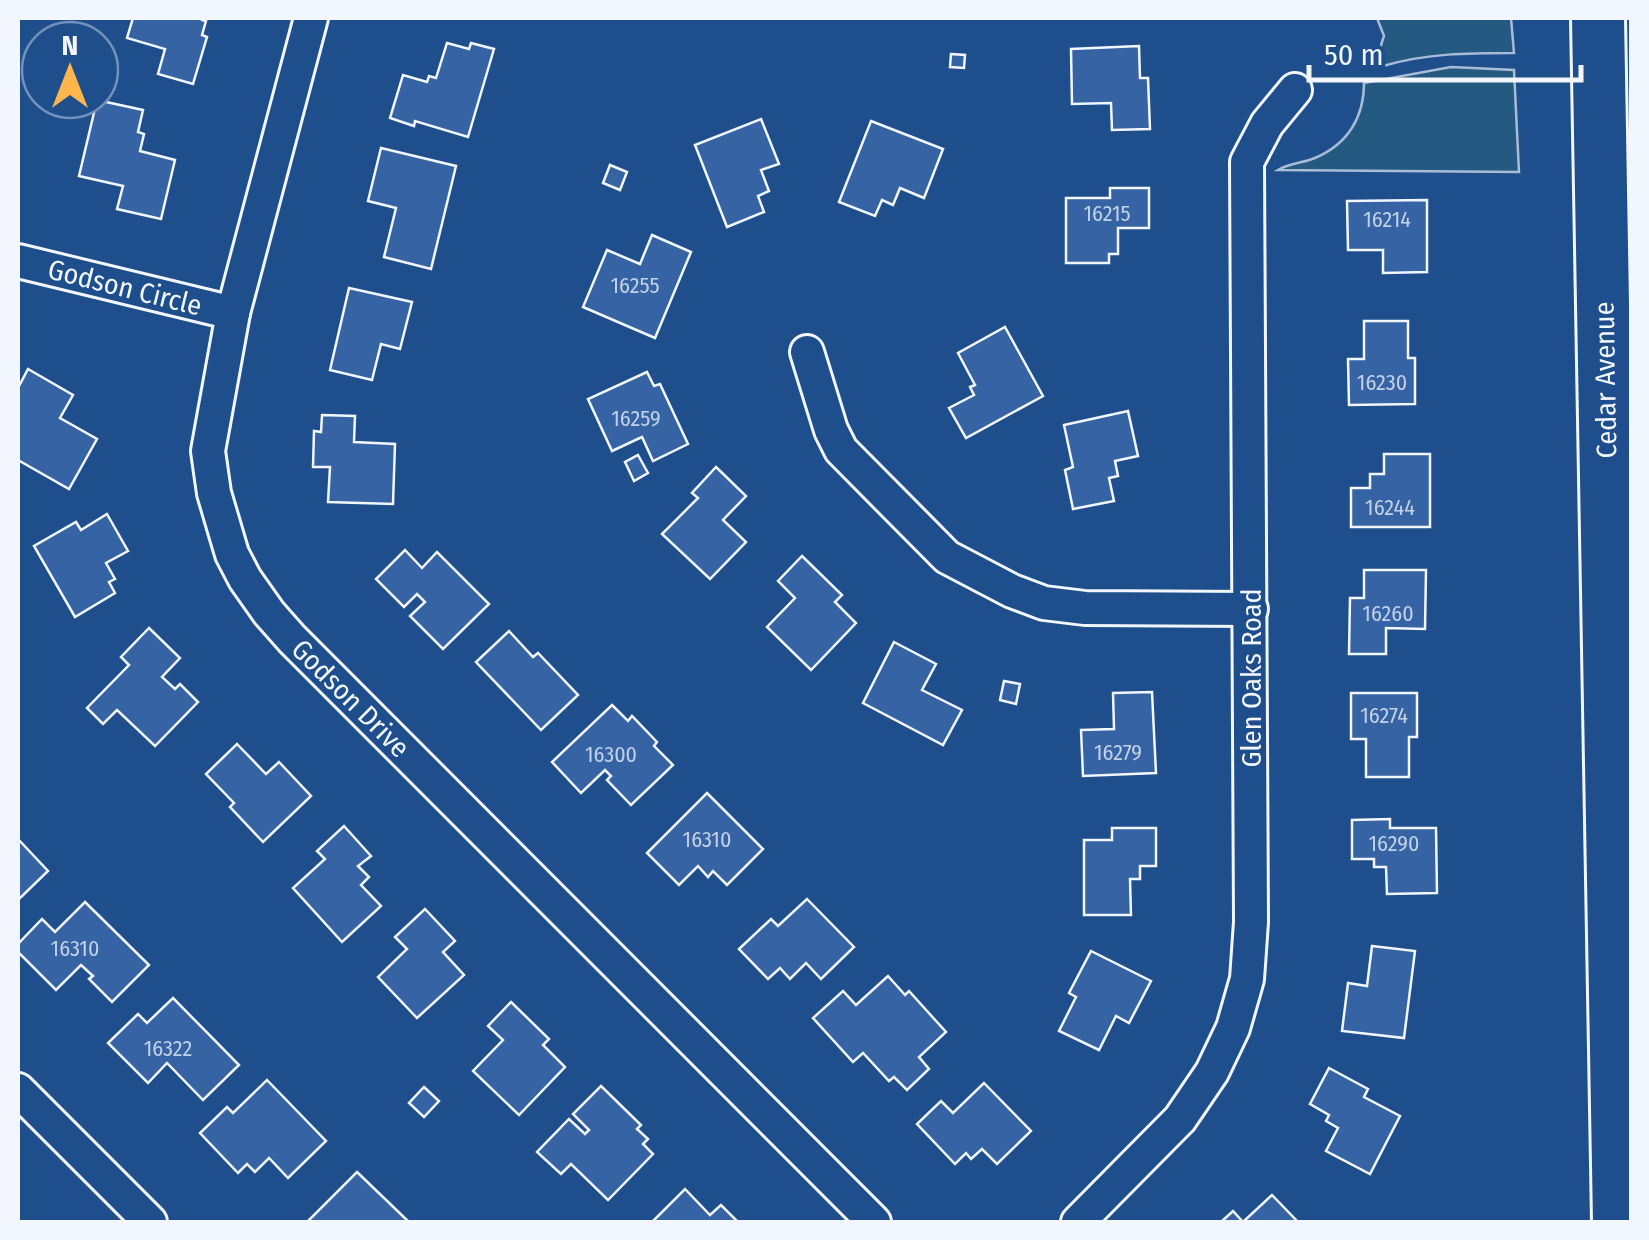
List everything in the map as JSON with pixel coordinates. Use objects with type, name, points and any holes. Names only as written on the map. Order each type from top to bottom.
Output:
[{"type":"main road","name":"Cedar Avenue","points":[[1598,18],[1619,1222]]},
{"type":"street","name":"Godson Drive","points":[[311,18],[233,314],[208,451],[218,508],[232,554],[245,579],[292,639],[874,1222]]},
{"type":"street","name":"Glen Oaks Road","points":[[1078,1222],[1180,1119],[1212,1072],[1233,1028],[1247,978],[1251,922],[1251,609],[1247,162],[1267,124],[1295,90]]},
{"type":"street","name":"Godson Circle","points":[[18,262],[233,314]]},
{"type":"street","points":[[807,352],[841,450],[947,557],[1012,592],[1044,603],[1086,608],[1251,609]]},
{"type":"street","points":[[18,1090],[150,1222]]},
{"type":"shaded area","points":[[1377,18],[1511,18],[1514,53],[1432,56],[1383,66],[1380,51],[1384,36]]},
{"type":"shaded area","points":[[1451,67],[1514,70],[1519,172],[1278,170],[1315,158],[1345,137],[1361,107],[1364,83]]},
{"type":"building","points":[[133,18],[206,21],[202,35],[207,37],[193,84],[158,74],[165,49],[127,38]]},
{"type":"building","points":[[447,43],[469,49],[471,43],[494,49],[468,137],[415,121],[414,126],[390,118],[403,75],[427,82],[429,76],[436,78]]},
{"type":"building","points":[[1139,46],[1140,78],[1148,78],[1150,129],[1112,130],[1111,103],[1072,104],[1071,49]]},
{"type":"building","points":[[951,54],[965,55],[964,68],[950,67]]},
{"type":"building","points":[[120,105],[143,110],[138,132],[144,134],[140,151],[175,160],[161,219],[117,209],[123,186],[79,176],[92,120],[120,120]]},
{"type":"building","points":[[761,119],[779,164],[761,170],[769,191],[758,196],[764,212],[727,227],[695,145]]},
{"type":"building","points":[[871,121],[943,149],[924,198],[900,188],[893,205],[882,200],[875,216],[839,202]]},
{"type":"building","points":[[381,148],[456,166],[431,269],[384,257],[396,208],[368,201]]},
{"type":"building","points":[[610,165],[627,172],[620,190],[603,183]]},
{"type":"building","points":[[1110,188],[1149,188],[1149,228],[1118,228],[1118,254],[1109,254],[1109,263],[1066,263],[1066,198],[1110,198]]},
{"type":"building","points":[[1427,200],[1427,272],[1383,273],[1383,250],[1348,250],[1347,201]]},
{"type":"building","points":[[652,235],[691,252],[655,338],[583,307],[607,250],[640,264]]},
{"type":"building","points":[[349,288],[412,302],[400,349],[381,344],[372,380],[330,370]]},
{"type":"building","points":[[1364,321],[1408,321],[1408,358],[1415,358],[1415,404],[1349,405],[1348,359],[1364,359]]},
{"type":"building","points":[[1005,327],[1043,396],[966,438],[949,408],[974,395],[970,387],[975,385],[958,353]]},
{"type":"building","points":[[28,369],[73,395],[60,418],[97,439],[69,489],[18,460],[18,388]]},
{"type":"building","points":[[647,372],[654,386],[660,384],[688,444],[653,461],[642,437],[612,451],[588,399]]},
{"type":"building","points":[[1128,411],[1138,456],[1115,461],[1118,476],[1109,478],[1114,501],[1073,509],[1065,470],[1073,467],[1064,425]]},
{"type":"building","points":[[322,415],[355,416],[354,442],[395,444],[393,504],[328,502],[330,467],[313,467],[314,431],[321,432]]},
{"type":"building","points":[[1384,454],[1430,454],[1430,527],[1351,527],[1351,488],[1370,488],[1370,474],[1384,474]]},
{"type":"building","points":[[638,455],[648,473],[634,481],[625,462]]},
{"type":"building","points":[[716,467],[746,496],[723,520],[746,542],[710,579],[662,534],[698,498],[692,493]]},
{"type":"building","points":[[107,514],[128,551],[106,563],[115,579],[109,582],[115,593],[75,617],[34,546],[76,522],[81,530]]},
{"type":"building","points":[[405,550],[422,568],[437,552],[489,604],[443,649],[410,616],[425,602],[417,594],[404,607],[376,579]]},
{"type":"building","points":[[802,556],[842,595],[835,602],[856,623],[811,670],[767,627],[795,598],[778,581]]},
{"type":"building","points":[[1364,570],[1426,570],[1425,629],[1386,628],[1386,654],[1349,654],[1350,598],[1364,598]]},
{"type":"building","points":[[149,628],[180,658],[162,677],[175,689],[180,684],[198,702],[155,746],[117,710],[103,724],[87,708],[129,665],[121,657]]},
{"type":"building","points":[[509,631],[533,657],[538,653],[578,695],[541,730],[476,662]]},
{"type":"building","points":[[894,642],[936,664],[922,690],[962,710],[943,745],[863,703]]},
{"type":"building","points":[[1004,681],[1020,684],[1016,704],[1000,700]]},
{"type":"building","points":[[1152,692],[1156,773],[1083,776],[1081,730],[1114,729],[1113,693]]},
{"type":"building","points":[[1351,693],[1417,693],[1417,737],[1409,737],[1409,777],[1366,777],[1366,739],[1351,739]]},
{"type":"building","points":[[612,705],[628,721],[632,716],[673,765],[631,805],[607,780],[611,776],[605,770],[581,793],[552,762]]},
{"type":"building","points":[[237,744],[266,774],[279,762],[311,796],[263,842],[206,774]]},
{"type":"building","points":[[707,793],[763,849],[727,885],[713,871],[708,877],[698,866],[679,885],[647,853]]},
{"type":"building","points":[[1390,819],[1390,828],[1436,828],[1437,893],[1387,894],[1386,867],[1374,867],[1374,859],[1352,859],[1352,820]]},
{"type":"building","points":[[344,826],[371,856],[358,866],[369,877],[361,885],[381,906],[342,942],[293,888],[325,859],[317,851]]},
{"type":"building","points":[[1112,828],[1156,828],[1156,866],[1140,866],[1140,879],[1130,879],[1131,915],[1084,915],[1084,840],[1112,840]]},
{"type":"building","points":[[18,839],[48,871],[18,900]]},
{"type":"building","points":[[807,899],[854,947],[821,979],[806,963],[790,979],[780,968],[768,979],[739,949],[771,919],[778,926]]},
{"type":"building","points":[[85,902],[149,965],[112,1002],[81,965],[56,990],[18,952],[18,944],[42,919],[55,932]]},
{"type":"building","points":[[425,909],[455,941],[443,952],[464,975],[417,1018],[378,977],[407,949],[395,937]]},
{"type":"building","points":[[1372,946],[1415,951],[1404,1038],[1342,1031],[1348,983],[1367,986]]},
{"type":"building","points":[[1091,951],[1151,981],[1129,1023],[1116,1016],[1099,1050],[1059,1031],[1076,997],[1069,993]]},
{"type":"building","points":[[888,976],[905,995],[909,991],[946,1032],[919,1057],[929,1069],[907,1090],[894,1077],[889,1081],[863,1053],[853,1062],[813,1018],[843,991],[856,1005]]},
{"type":"building","points":[[173,998],[239,1065],[203,1100],[167,1063],[148,1083],[108,1043],[138,1014],[147,1023]]},
{"type":"building","points":[[511,1002],[549,1039],[543,1045],[565,1067],[519,1115],[473,1071],[503,1040],[488,1026]]},
{"type":"building","points":[[1329,1068],[1368,1089],[1364,1097],[1400,1116],[1370,1174],[1326,1151],[1338,1128],[1326,1121],[1329,1115],[1310,1104]]},
{"type":"building","points":[[267,1080],[326,1141],[288,1178],[269,1158],[255,1172],[247,1164],[238,1173],[200,1133],[227,1107],[233,1113]]},
{"type":"building","points":[[984,1083],[1031,1131],[997,1164],[982,1149],[971,1159],[966,1153],[955,1164],[917,1124],[941,1101],[953,1113]]},
{"type":"building","points":[[601,1086],[641,1125],[637,1129],[648,1139],[643,1144],[653,1154],[608,1200],[571,1164],[561,1174],[537,1152],[569,1119],[585,1134],[589,1130],[573,1114]]},
{"type":"building","points":[[424,1087],[439,1101],[424,1117],[409,1103]]},
{"type":"building","points":[[357,1172],[409,1222],[307,1222]]},
{"type":"building","points":[[685,1189],[710,1215],[721,1205],[738,1222],[656,1222]]},
{"type":"building","points":[[1272,1195],[1298,1222],[1243,1222]]},
{"type":"building","points":[[1233,1211],[1243,1222],[1221,1222]]}]
